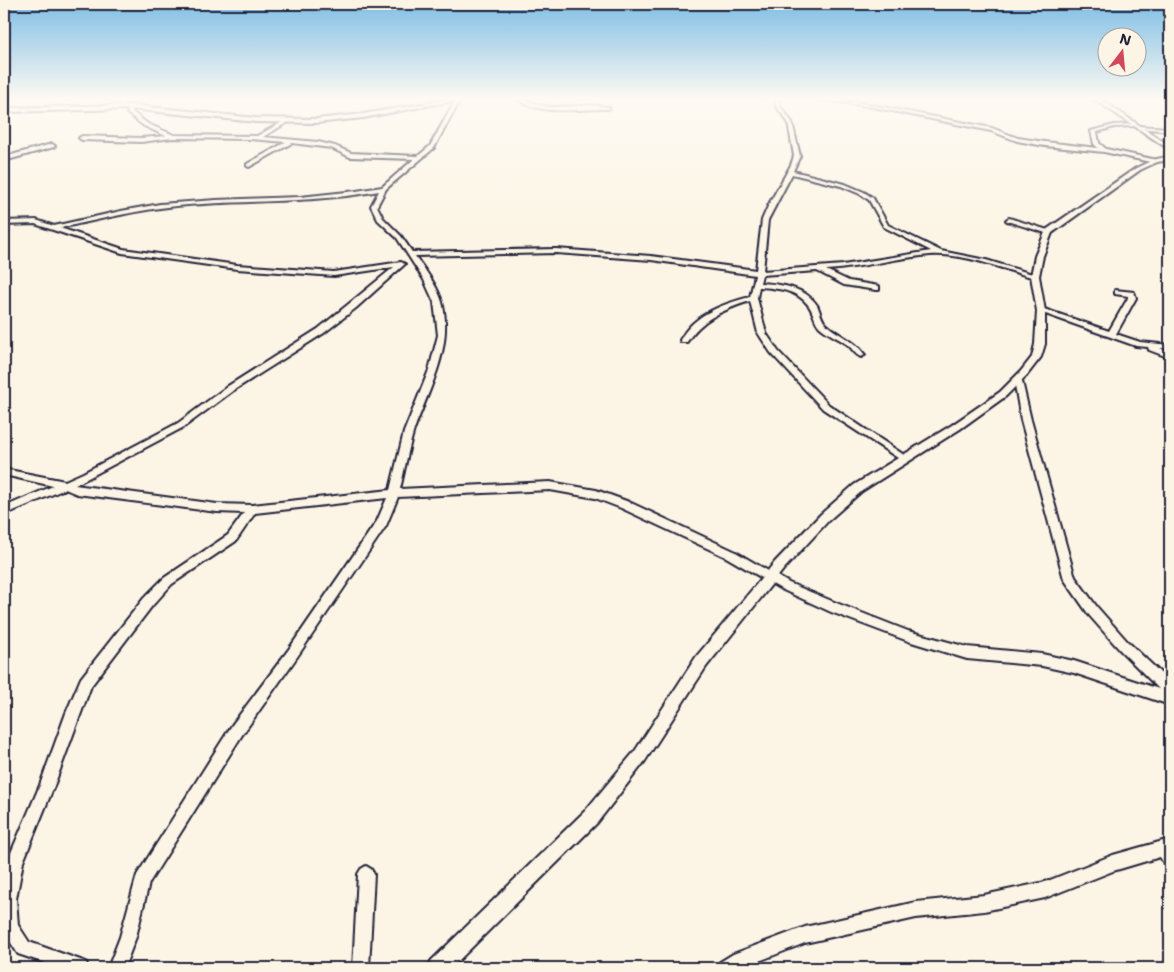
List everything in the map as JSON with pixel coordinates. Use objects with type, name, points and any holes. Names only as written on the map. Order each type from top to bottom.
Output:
[{"type":"street","points":[[249,165],[286,144]]},
{"type":"street","points":[[315,144],[333,147],[350,155],[420,158]]},
{"type":"street","points":[[116,968],[128,937],[142,880],[237,730],[293,653],[382,523],[394,493],[409,432],[433,370],[442,335],[438,302],[428,280],[398,237],[380,218],[374,206],[376,198],[384,188],[433,144]]},
{"type":"street","points":[[795,144],[797,156],[791,172],[765,220],[753,298],[762,333],[775,354],[826,407],[904,459]]},
{"type":"street","points":[[1049,144],[1104,150],[1155,161]]},
{"type":"street","points":[[1097,144],[1104,150]]},
{"type":"street","points":[[4,159],[52,146]]},
{"type":"street","points":[[438,968],[591,817],[640,756],[701,662],[770,577],[832,511],[858,488],[956,427],[1003,394],[1018,379],[1036,357],[1040,344],[1041,311],[1035,276],[1039,256],[1049,232],[1125,178],[1155,161],[1170,158]]},
{"type":"street","points":[[791,172],[843,185],[862,193],[871,199],[886,226],[941,253],[970,258],[1035,276]]},
{"type":"street","points":[[55,227],[161,205],[316,199],[384,188]]},
{"type":"street","points":[[1009,220],[1049,232]]},
{"type":"street","points":[[4,223],[36,222],[122,251],[228,266],[334,274],[402,264]]},
{"type":"street","points":[[4,510],[66,485],[181,425],[231,388],[321,330],[413,257],[496,251],[556,252],[676,261],[758,273],[818,270],[941,253]]},
{"type":"street","points":[[818,270],[847,282],[876,288]]},
{"type":"street","points":[[756,285],[783,288],[803,295],[812,303],[823,326],[848,341],[861,355]]},
{"type":"street","points":[[1112,334],[1132,298],[1131,294],[1118,292]]},
{"type":"street","points":[[684,340],[689,330],[700,322],[730,304],[753,298]]},
{"type":"street","points":[[1041,311],[1149,346],[1170,356]]},
{"type":"street","points":[[1149,346],[1170,347]]},
{"type":"street","points":[[1018,379],[1026,420],[1070,579],[1093,611],[1123,646],[1170,691]]},
{"type":"street","points":[[4,472],[66,485],[77,490],[217,508],[252,509],[394,493],[550,486],[596,494],[730,554],[770,577],[834,608],[908,636],[967,653],[1042,660],[1074,667],[1170,699]]},
{"type":"street","points":[[80,968],[24,948],[10,928],[8,899],[15,862],[47,786],[86,682],[148,602],[168,581],[232,538],[252,509]]},
{"type":"street","points":[[726,968],[739,960],[806,935],[916,910],[984,903],[1045,890],[1113,863],[1168,852]]},
{"type":"street","points":[[360,968],[366,874]]}]
